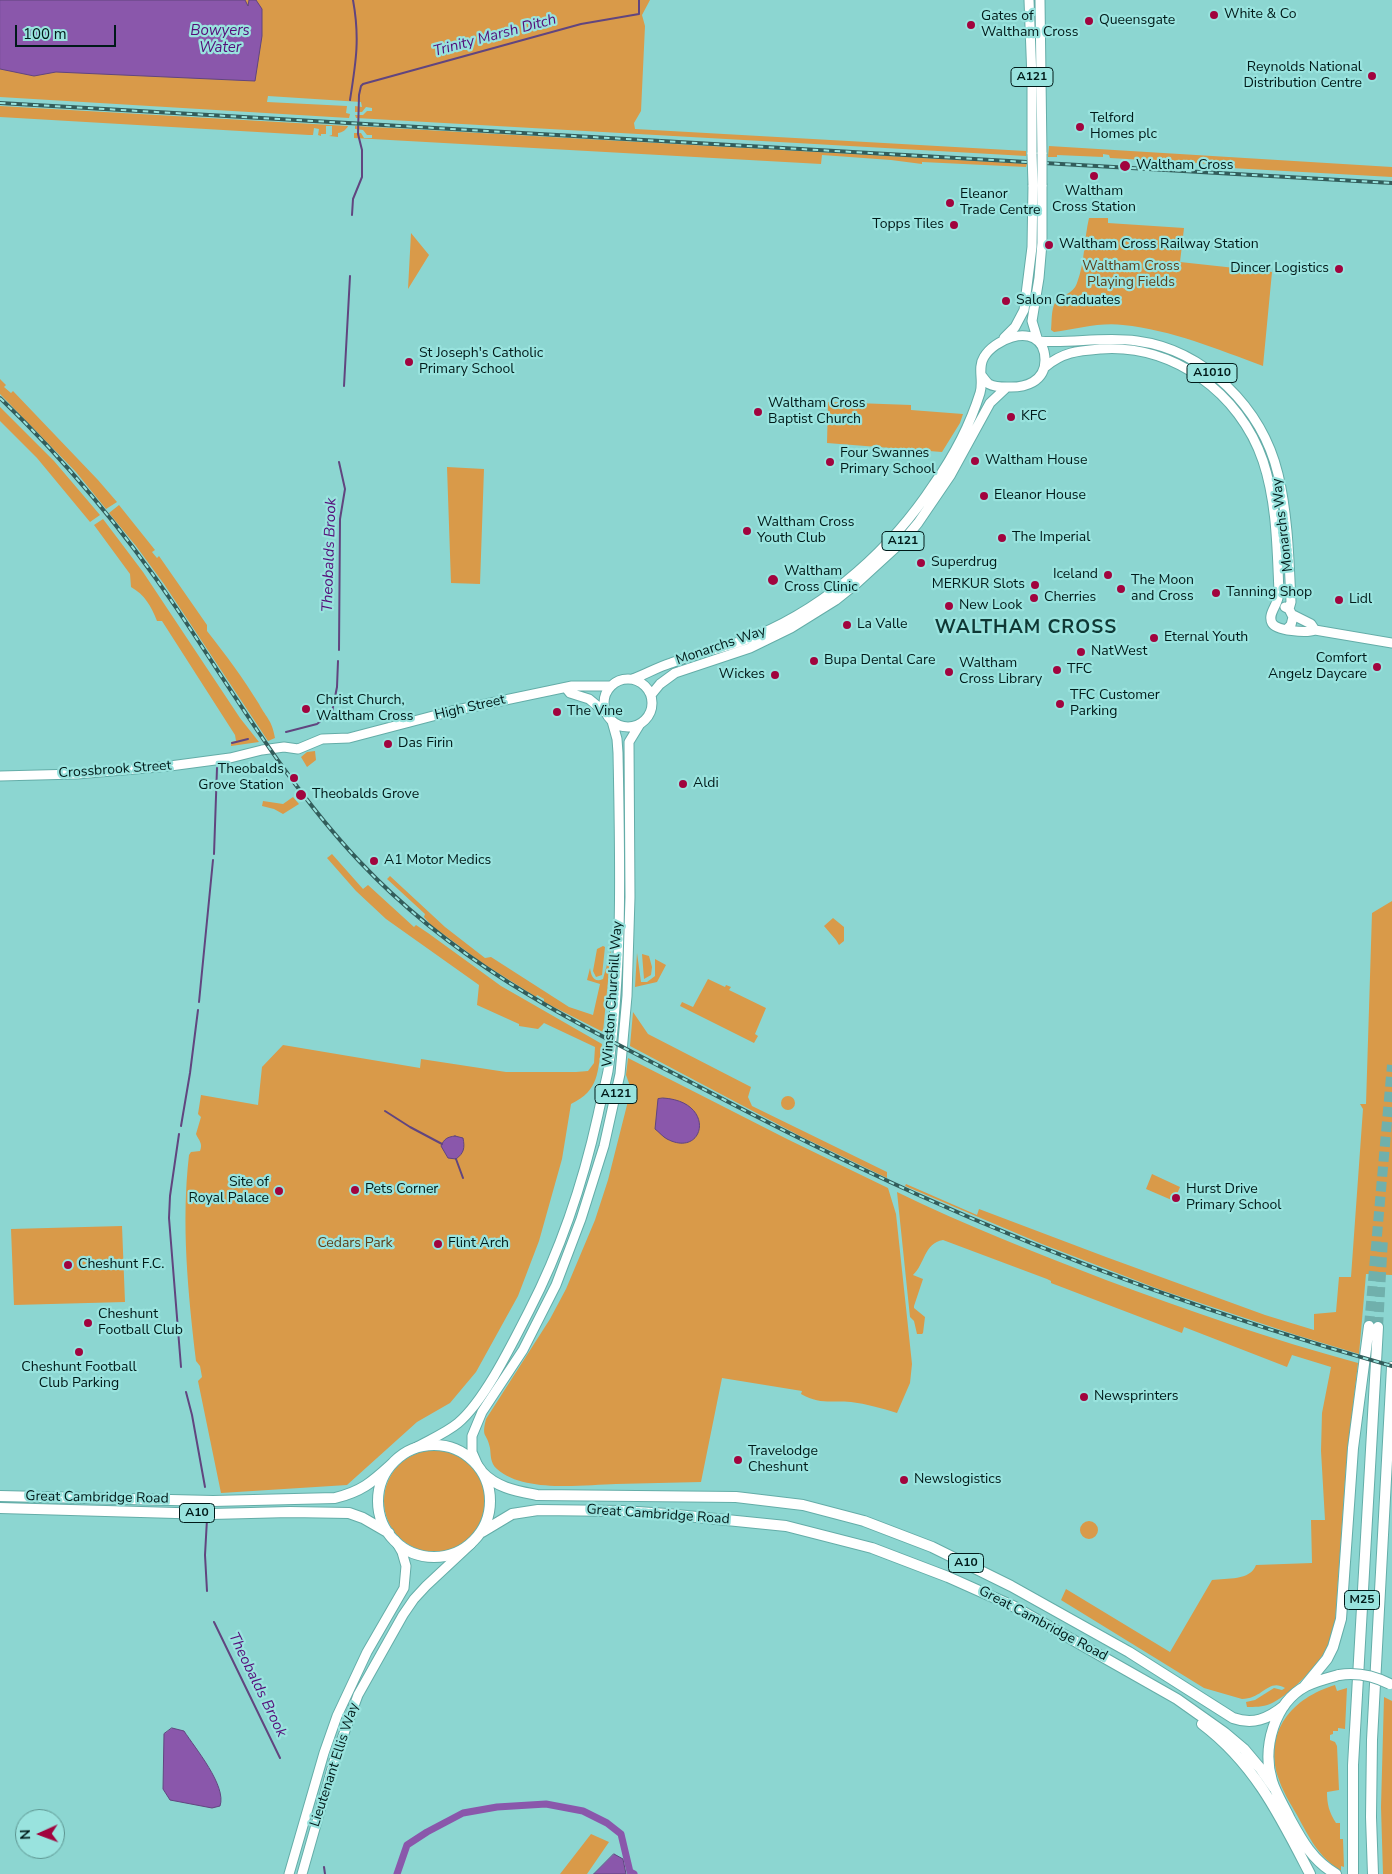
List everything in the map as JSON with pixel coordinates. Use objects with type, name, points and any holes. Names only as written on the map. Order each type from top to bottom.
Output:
[{"type":"highway","name":"M25","points":[[1304,1687],[1327,1659],[1333,1647],[1341,1619],[1353,1448],[1373,1326],[1353,1755],[1354,1874]]},
{"type":"highway","name":"M25","points":[[1372,1874],[1372,1740],[1392,1367]]},
{"type":"highway","points":[[425,1445],[442,1445],[469,1457],[481,1470],[488,1486],[489,1503],[482,1532],[471,1544],[448,1554],[436,1556],[423,1555],[411,1551],[392,1537],[382,1521],[378,1496],[385,1474],[393,1463],[404,1453],[425,1445]]},
{"type":"highway","name":"Great Cambridge Road","points":[[0,1496],[212,1501],[335,1498],[354,1493],[367,1486],[393,1463]]},
{"type":"highway","name":"Great Cambridge Road","points":[[481,1470],[497,1484],[537,1495],[736,1497],[803,1505],[846,1515],[915,1540],[1011,1586],[1129,1652],[1233,1718],[1248,1721],[1259,1720],[1270,1716],[1284,1706]]},
{"type":"highway","name":"Great Cambridge Road","points":[[0,1508],[211,1514],[290,1512],[349,1514],[363,1518],[392,1537]]},
{"type":"highway","name":"Great Cambridge Road","points":[[482,1532],[512,1514],[538,1510],[622,1511],[748,1521],[801,1529],[858,1544],[898,1557],[990,1594],[1035,1617],[1159,1688],[1236,1741],[1253,1758],[1274,1788]]},
{"type":"highway","points":[[1322,1874],[1274,1788],[1268,1764],[1269,1745],[1274,1725],[1284,1706],[1304,1687],[1339,1675],[1362,1675],[1391,1685]]},
{"type":"highway","points":[[1159,1688],[1172,1702],[1225,1743],[1248,1768],[1269,1798],[1310,1874]]},
{"type":"highway","points":[[1313,1857],[1336,1874]]},
{"type":"main road","name":"A121","points":[[1030,0],[1032,79],[1037,154]]},
{"type":"main road","name":"A121","points":[[1002,340],[1015,327],[1024,310],[1032,247],[1037,185],[1040,0]]},
{"type":"main road","name":"A121","points":[[1037,185],[1042,229],[1040,265],[1032,321],[1038,341]]},
{"type":"main road","points":[[1023,336],[1038,341],[1045,354],[1045,367],[1039,378],[1031,384],[1016,388],[998,387],[988,384],[981,375],[980,366],[988,350],[1002,340],[1023,336]]},
{"type":"main road","name":"Monarchs Way","points":[[1038,341],[1059,342],[1108,338],[1138,341],[1169,348],[1204,367],[1241,401],[1255,420],[1264,437],[1277,472],[1281,490],[1287,546],[1291,612]]},
{"type":"main road","name":"Monarchs Way","points":[[1045,367],[1056,358],[1076,352],[1113,348],[1153,354],[1179,364],[1197,374],[1212,385],[1233,407],[1256,444],[1263,460],[1270,487],[1274,512],[1279,600],[1275,608]]},
{"type":"main road","name":"Monarchs Way","points":[[633,678],[655,671],[671,663],[728,646],[773,628],[834,590],[876,555],[917,508],[946,466],[977,403],[982,388],[981,375]]},
{"type":"main road","name":"Monarchs Way","points":[[651,695],[660,684],[675,673],[750,648],[792,628],[856,584],[903,541],[918,523],[950,476],[990,403],[1007,387]]},
{"type":"main road","points":[[1315,630],[1311,624],[1284,606],[1275,608],[1271,613],[1272,622],[1279,629],[1308,632],[1315,630],[1392,643]]},
{"type":"main road","points":[[1286,629],[1292,622],[1291,612]]},
{"type":"main road","points":[[566,688],[570,693],[589,699],[606,713],[612,721],[625,726],[640,724],[646,719],[651,710],[651,695],[644,684],[633,678],[620,680],[611,686],[606,697],[606,713]]},
{"type":"main road","name":"High Street","points":[[230,758],[284,747],[298,749],[322,739],[349,738],[465,708],[572,686],[611,686]]},
{"type":"main road","name":"Winston Churchill Way","points":[[415,1448],[457,1423],[487,1386],[512,1345],[546,1278],[571,1215],[592,1142],[608,1072],[616,996],[620,897],[618,752],[612,721]]},
{"type":"main road","name":"Winston Churchill Way","points":[[481,1470],[472,1452],[472,1436],[482,1412],[523,1350],[556,1285],[581,1218],[601,1155],[620,1074],[627,996],[630,897],[629,742],[640,724]]},
{"type":"main road","name":"Crossbrook Street","points":[[0,776],[92,773],[230,758]]},
{"type":"main road","name":"Lieutenant Ellis Way","points":[[289,1874],[324,1753],[337,1716],[367,1652],[404,1588],[406,1566],[402,1552],[392,1537]]},
{"type":"main road","name":"Lieutenant Ellis Way","points":[[302,1874],[335,1758],[358,1695],[414,1599],[471,1544]]},
{"type":"green space","points":[[0,0],[650,0],[642,15],[645,26],[641,111],[634,123],[635,129],[1026,151],[1026,156],[356,118],[355,115],[363,115],[367,111],[372,111],[372,108],[366,107],[362,112],[355,112],[355,106],[362,107],[361,102],[268,96],[267,102],[347,106],[346,113],[350,114],[349,118],[0,97]]},
{"type":"green space","points":[[0,106],[348,126],[344,131],[338,133],[338,137],[329,136],[332,135],[332,126],[326,126],[326,134],[321,134],[321,136],[318,135],[319,129],[314,128],[313,135],[309,135],[0,117]]},
{"type":"green space","points":[[355,126],[1027,164],[1026,167],[922,162],[922,164],[822,155],[821,164],[354,138],[354,133],[361,133],[364,138],[372,138],[372,135],[367,135],[363,130],[355,129]]},
{"type":"green space","points":[[1049,146],[1392,167],[1392,177],[1231,168],[1230,165],[1110,158],[1109,155],[1103,154],[1103,157],[1057,155],[1057,157],[1048,157]]},
{"type":"green space","name":"Waltham Cross Playing Fields","points":[[1089,218],[1108,218],[1108,223],[1184,228],[1180,262],[1272,272],[1263,366],[1194,341],[1159,331],[1115,324],[1088,326],[1054,332],[1051,330],[1052,312],[1055,303],[1073,290],[1077,283],[1082,267]]},
{"type":"green space","points":[[411,233],[429,255],[408,289]]},
{"type":"green space","points":[[0,379],[6,385],[4,387],[11,393],[13,391],[117,502],[106,509],[76,472],[0,394]]},
{"type":"green space","points":[[828,402],[911,405],[911,410],[963,414],[960,423],[942,452],[827,443]]},
{"type":"green space","points":[[0,407],[54,461],[100,515],[90,522],[37,458],[0,421]]},
{"type":"green space","points":[[447,467],[484,469],[480,584],[451,583]]},
{"type":"green space","points":[[119,505],[155,550],[152,552],[157,558],[159,556],[207,625],[207,631],[241,676],[269,720],[275,738],[268,741],[164,584],[109,513]]},
{"type":"green space","points":[[103,519],[143,572],[240,718],[259,742],[231,746],[231,742],[236,741],[235,735],[162,621],[157,621],[147,601],[131,587],[130,574],[94,525]]},
{"type":"green space","points":[[315,751],[316,760],[307,767],[301,757],[307,752]]},
{"type":"green space","points":[[293,797],[299,804],[283,814],[262,806],[263,801],[283,804]]},
{"type":"green space","name":"Cedars Park","points":[[332,854],[363,889],[368,885],[414,927],[416,925],[428,933],[501,986],[602,1044],[598,1072],[587,1093],[571,1104],[562,1159],[539,1241],[518,1296],[476,1372],[450,1403],[417,1422],[347,1485],[221,1493],[198,1381],[202,1377],[200,1366],[196,1361],[187,1258],[186,1207],[189,1155],[191,1152],[200,1151],[201,1148],[196,1134],[201,1117],[198,1114],[201,1095],[258,1105],[262,1067],[283,1045],[420,1068],[421,1059],[506,1072],[588,1071],[594,1063],[595,1047],[544,1023],[538,1029],[519,1026],[519,1024],[477,1005],[479,985],[386,919],[356,891],[327,858]]},
{"type":"green space","points":[[390,876],[445,927],[485,958],[491,957],[569,1007],[593,1015],[600,984],[587,980],[590,968],[591,974],[595,979],[603,979],[611,950],[603,1032],[544,1002],[544,999],[537,995],[536,997],[481,962],[431,925],[424,917],[425,914],[387,879]]},
{"type":"green space","points":[[1392,901],[1392,1275],[1366,1274],[1359,1354],[1161,1290],[1042,1244],[905,1186],[906,1184],[977,1215],[979,1209],[1265,1315],[1314,1330],[1314,1314],[1336,1312],[1339,1277],[1351,1277],[1363,1109],[1360,1104],[1366,1104],[1372,913]]},
{"type":"green space","points":[[833,918],[844,927],[844,941],[839,945],[824,926]]},
{"type":"green space","points":[[605,947],[602,975],[596,977],[593,971],[597,949]]},
{"type":"green space","points":[[637,953],[641,982],[647,982],[655,976],[655,959],[666,965],[657,982],[635,987]]},
{"type":"green space","points":[[642,954],[649,956],[652,967],[651,975],[644,979]]},
{"type":"green space","points":[[708,979],[725,987],[726,985],[731,987],[729,990],[766,1008],[755,1034],[758,1036],[754,1043],[680,1006],[682,1002],[693,1007]]},
{"type":"green space","points":[[633,1012],[648,1034],[751,1087],[748,1097],[752,1106],[887,1172],[887,1178],[802,1137],[630,1046]]},
{"type":"green space","points":[[628,1058],[888,1188],[896,1214],[912,1364],[910,1383],[897,1413],[857,1403],[814,1400],[801,1394],[802,1391],[722,1378],[701,1482],[571,1486],[538,1485],[508,1477],[495,1467],[491,1459],[489,1443],[484,1433],[486,1419],[550,1319],[566,1289],[595,1220],[608,1180],[627,1105],[630,1086],[626,1075]]},
{"type":"green space","points":[[785,1096],[791,1096],[795,1103],[791,1110],[785,1110],[781,1106],[781,1100]]},
{"type":"green space","points":[[1152,1174],[1180,1187],[1174,1201],[1146,1189]]},
{"type":"green space","points":[[897,1192],[1027,1249],[1168,1303],[1294,1345],[1358,1363],[1346,1466],[1335,1623],[1322,1656],[1306,1676],[1284,1696],[1267,1705],[1247,1707],[1246,1702],[1255,1700],[1274,1688],[1282,1690],[1285,1688],[1279,1686],[1269,1687],[1255,1696],[1242,1699],[1204,1688],[1061,1600],[1066,1589],[1170,1652],[1212,1580],[1231,1579],[1249,1574],[1256,1565],[1312,1563],[1311,1520],[1325,1520],[1321,1451],[1322,1413],[1331,1367],[1292,1355],[1287,1367],[1184,1327],[1182,1333],[943,1240],[928,1249],[913,1275],[923,1279],[914,1308],[925,1317],[923,1333],[917,1334],[914,1321],[910,1317]]},
{"type":"green space","name":"Cheshunt F.C.","points":[[122,1226],[125,1302],[14,1305],[11,1229]]},
{"type":"green space","points":[[435,1450],[445,1451],[464,1458],[478,1472],[485,1491],[485,1511],[478,1530],[464,1544],[445,1551],[435,1552],[425,1551],[406,1544],[392,1530],[385,1511],[384,1501],[385,1491],[392,1472],[406,1458],[425,1451]]},
{"type":"green space","points":[[1089,1521],[1095,1524],[1098,1530],[1095,1536],[1089,1539],[1083,1536],[1080,1530],[1083,1524]]},
{"type":"green space","points":[[1335,1685],[1337,1691],[1347,1688],[1345,1729],[1338,1728],[1338,1731],[1333,1731],[1333,1734],[1330,1735],[1330,1740],[1335,1742],[1337,1746],[1339,1790],[1327,1792],[1330,1812],[1336,1823],[1340,1823],[1340,1839],[1343,1839],[1344,1867],[1341,1866],[1341,1871],[1320,1853],[1311,1839],[1282,1787],[1275,1760],[1275,1745],[1285,1719],[1306,1698]]},
{"type":"green space","points":[[1384,1697],[1392,1701],[1392,1874],[1383,1874],[1381,1807]]},
{"type":"green space","points":[[591,1834],[609,1842],[587,1874],[560,1874]]},
{"type":"water","name":"Bowyers Water","points":[[0,0],[245,0],[248,6],[249,0],[256,0],[262,9],[262,36],[255,81],[56,72],[34,76],[0,69]]},
{"type":"water","points":[[658,1099],[680,1101],[692,1108],[698,1118],[700,1127],[697,1136],[690,1141],[680,1143],[667,1139],[655,1129]]},
{"type":"water","points":[[455,1136],[463,1138],[463,1150],[456,1159],[448,1158],[441,1146],[446,1139]]},
{"type":"water","points":[[172,1728],[184,1731],[209,1767],[219,1788],[220,1806],[212,1808],[170,1800],[163,1789],[164,1734]]},
{"type":"water","points":[[614,1854],[623,1859],[626,1874],[594,1874]]},
{"type":"waterway","name":"Theobalds Brook","points":[[350,100],[356,50],[353,0]]},
{"type":"waterway","name":"Trinity Marsh Ditch","points":[[352,215],[353,199],[362,177],[362,150],[358,134],[359,95],[363,84],[581,24],[639,14],[639,0]]},
{"type":"waterway","name":"Theobalds Brook","points":[[344,386],[350,276]]},
{"type":"waterway","name":"Theobalds Brook","points":[[339,462],[345,489],[340,519],[339,650]]},
{"type":"waterway","name":"Theobalds Brook","points":[[286,732],[317,724],[332,712],[337,687],[338,661]]},
{"type":"waterway","name":"Theobalds Brook","points":[[232,743],[248,739]]},
{"type":"waterway","name":"Theobalds Brook","points":[[214,854],[217,768]]},
{"type":"waterway","name":"Theobalds Brook","points":[[199,1002],[213,860]]},
{"type":"waterway","name":"Theobalds Brook","points":[[181,1126],[198,1010]]},
{"type":"waterway","points":[[385,1111],[442,1144]]},
{"type":"waterway","name":"Theobalds Brook","points":[[179,1134],[170,1196],[169,1218],[181,1367]]},
{"type":"waterway","points":[[456,1159],[463,1178]]},
{"type":"waterway","name":"Theobalds Brook","points":[[186,1392],[205,1487]]},
{"type":"waterway","name":"Theobalds Brook","points":[[207,1519],[205,1555],[207,1591]]},
{"type":"waterway","name":"Theobalds Brook","points":[[214,1622],[280,1758]]},
{"type":"waterway","points":[[397,1874],[407,1845],[463,1813],[497,1807],[546,1804],[583,1811],[607,1823],[621,1834],[630,1872],[634,1874]]},
{"type":"waterway","name":"Theobalds Brook","points":[[324,1867],[325,1874]]},
{"type":"tunnel","points":[[1369,1326],[1392,1065]]},
{"type":"tunnel","points":[[1378,1327],[1383,1238]]},
{"type":"railway","points":[[0,103],[1392,183]]},
{"type":"railway","points":[[0,398],[71,472],[115,524],[156,578],[262,738],[309,802],[334,832],[360,862],[397,898],[476,961],[517,988],[603,1037],[803,1140],[972,1219],[1090,1266],[1210,1310],[1392,1366]]},
{"type":"place","name":"White & Co","points":[[1214,15]]},
{"type":"place","name":"Queensgate","points":[[1089,21]]},
{"type":"place","name":"Gates of Waltham Cross","points":[[971,25]]},
{"type":"place","name":"Reynolds National Distribution Centre","points":[[1372,76]]},
{"type":"place","name":"Telford Homes plc","points":[[1080,127]]},
{"type":"place","name":"Waltham Cross","points":[[1125,166]]},
{"type":"place","name":"Waltham Cross Station","points":[[1094,176]]},
{"type":"place","name":"Eleanor Trade Centre","points":[[950,203]]},
{"type":"place","name":"Topps Tiles","points":[[954,225]]},
{"type":"place","name":"Waltham Cross Railway Station","points":[[1049,245]]},
{"type":"place","name":"Dincer Logistics","points":[[1339,269]]},
{"type":"place","name":"Salon Graduates","points":[[1006,301]]},
{"type":"place","name":"St Joseph's Catholic Primary School","points":[[409,362]]},
{"type":"place","name":"Waltham Cross Baptist Church","points":[[758,412]]},
{"type":"place","name":"KFC","points":[[1011,417]]},
{"type":"place","name":"Waltham House","points":[[975,461]]},
{"type":"place","name":"Four Swannes Primary School","points":[[830,462]]},
{"type":"place","name":"Eleanor House","points":[[984,496]]},
{"type":"place","name":"Waltham Cross Youth Club","points":[[747,531]]},
{"type":"place","name":"The Imperial","points":[[1002,538]]},
{"type":"place","name":"Superdrug","points":[[921,563]]},
{"type":"place","name":"Iceland","points":[[1108,575]]},
{"type":"place","name":"Waltham Cross Clinic","points":[[773,580]]},
{"type":"place","name":"MERKUR Slots","points":[[1035,585]]},
{"type":"place","name":"The Moon and Cross","points":[[1121,589]]},
{"type":"place","name":"Tanning Shop","points":[[1216,593]]},
{"type":"place","name":"Cherries","points":[[1034,598]]},
{"type":"place","name":"Lidl","points":[[1339,600]]},
{"type":"place","name":"New Look","points":[[949,606]]},
{"type":"place","name":"La Valle","points":[[847,625]]},
{"type":"place","name":"Eternal Youth","points":[[1154,638]]},
{"type":"place","name":"NatWest","points":[[1081,652]]},
{"type":"place","name":"Bupa Dental Care","points":[[814,661]]},
{"type":"place","name":"Comfort Angelz Daycare","points":[[1377,667]]},
{"type":"place","name":"TFC","points":[[1057,670]]},
{"type":"place","name":"Waltham Cross Library","points":[[949,672]]},
{"type":"place","name":"Wickes","points":[[775,675]]},
{"type":"place","name":"TFC Customer Parking","points":[[1060,704]]},
{"type":"place","name":"Christ Church, Waltham Cross","points":[[306,709]]},
{"type":"place","name":"The Vine","points":[[557,712]]},
{"type":"place","name":"Das Firin","points":[[388,744]]},
{"type":"place","name":"Theobalds Grove Station","points":[[294,778]]},
{"type":"place","name":"Aldi","points":[[683,784]]},
{"type":"place","name":"Theobalds Grove","points":[[301,795]]},
{"type":"place","name":"A1 Motor Medics","points":[[374,861]]},
{"type":"place","name":"Pets Corner","points":[[355,1190]]},
{"type":"place","name":"Site of Royal Palace","points":[[279,1191]]},
{"type":"place","name":"Hurst Drive Primary School","points":[[1176,1198]]},
{"type":"place","name":"Flint Arch","points":[[438,1244]]},
{"type":"place","name":"Cheshunt F.C.","points":[[68,1265]]},
{"type":"place","name":"Cheshunt Football Club","points":[[88,1323]]},
{"type":"place","name":"Cheshunt Football Club Parking","points":[[79,1352]]},
{"type":"place","name":"Newsprinters","points":[[1084,1397]]},
{"type":"place","name":"Travelodge Cheshunt","points":[[738,1460]]},
{"type":"place","name":"Newslogistics","points":[[904,1480]]},
{"type":"district","name":"WALTHAM CROSS","points":[[1026,628]]}]
